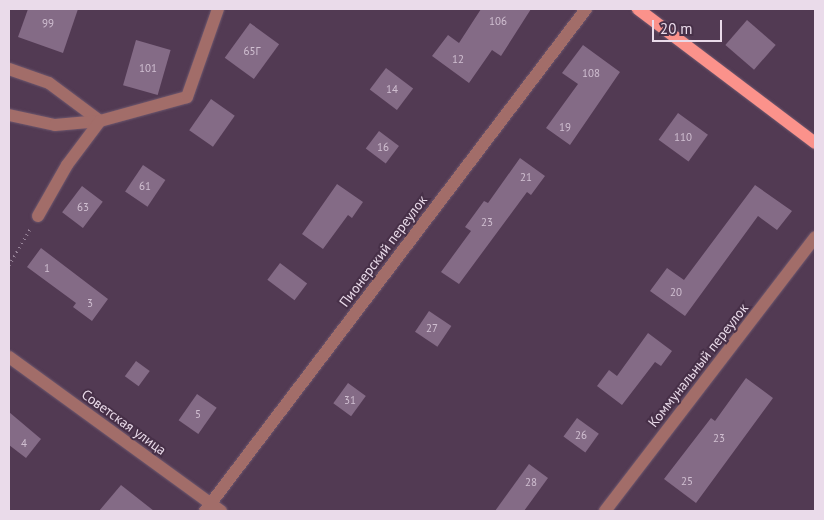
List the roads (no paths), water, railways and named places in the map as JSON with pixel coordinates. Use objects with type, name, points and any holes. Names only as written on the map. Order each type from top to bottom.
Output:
[{"type":"main road","points":[[638,9],[815,143]]},
{"type":"street","points":[[9,115],[55,125],[100,122],[187,96],[218,9]]},
{"type":"street","name":"Пионерский переулок","points":[[212,509],[586,9]]},
{"type":"street","points":[[9,68],[49,83],[100,122]]},
{"type":"street","points":[[38,216],[67,165],[100,122]]},
{"type":"street","name":"Коммунальный переулок","points":[[605,511],[815,237]]},
{"type":"street","name":"Советская улица","points":[[9,357],[212,509]]}]
